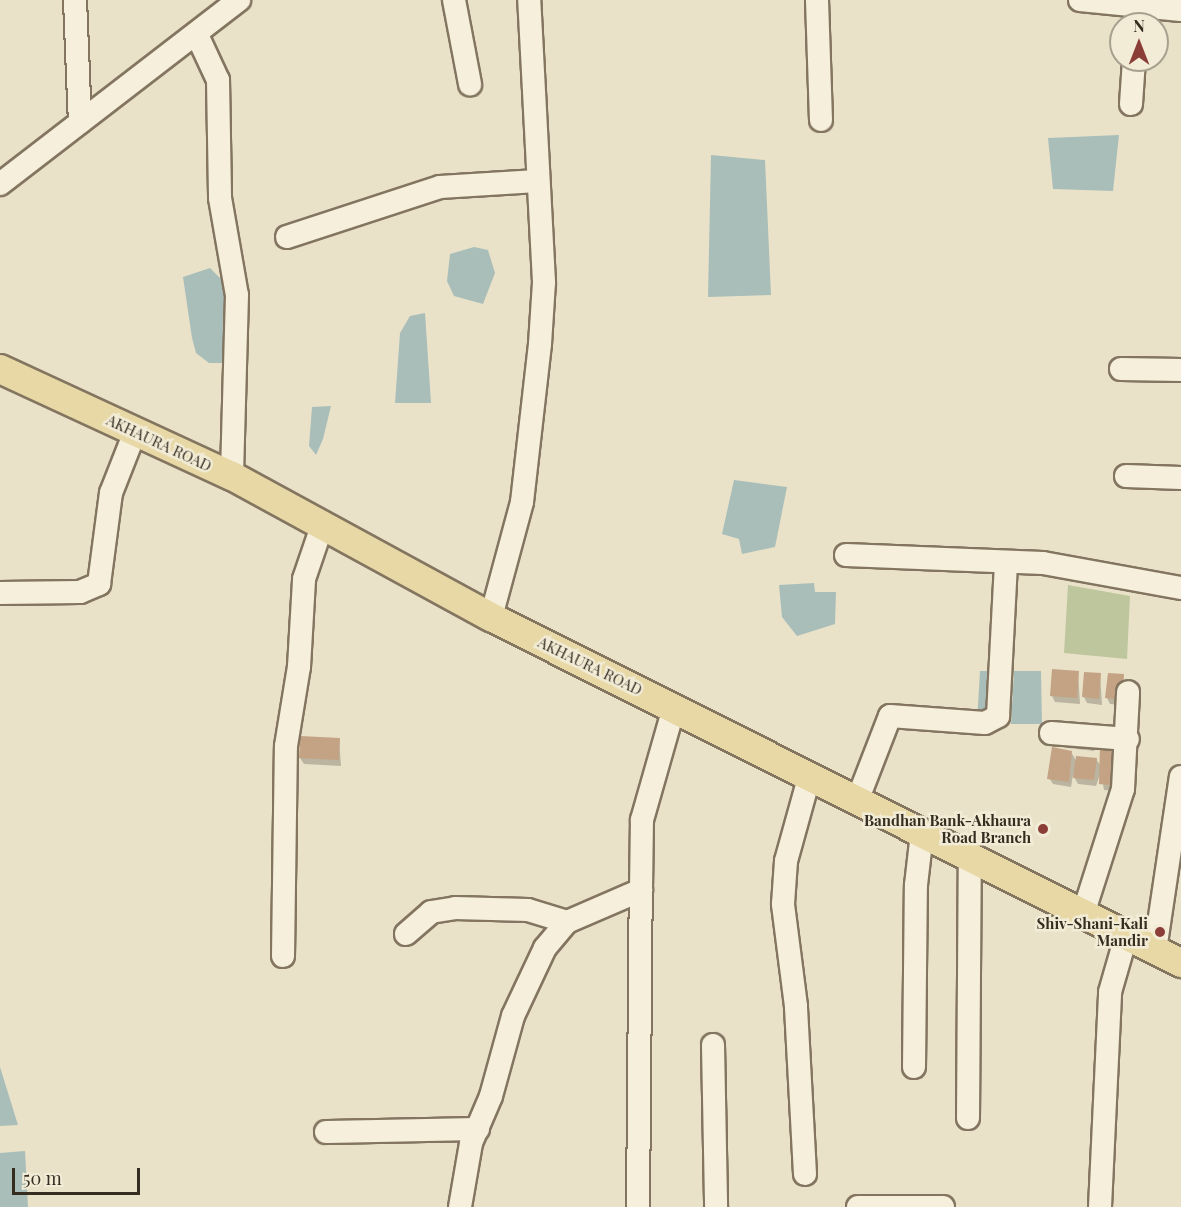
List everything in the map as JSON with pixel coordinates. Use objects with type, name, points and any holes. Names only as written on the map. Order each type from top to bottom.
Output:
[{"type":"main road","name":"AKHAURA ROAD","points":[[0,369],[231,476],[491,617],[809,778],[1084,911],[1181,963]]},
{"type":"street","points":[[75,0],[80,122]]},
{"type":"street","points":[[0,184],[197,35],[239,0]]},
{"type":"street","points":[[454,0],[470,84]]},
{"type":"street","points":[[491,617],[522,502],[532,430],[544,282],[529,0]]},
{"type":"street","points":[[817,0],[821,120]]},
{"type":"street","points":[[1085,0],[1126,12]]},
{"type":"street","points":[[1163,12],[1181,10]]},
{"type":"street","points":[[197,35],[218,80],[220,198],[237,295],[231,476]]},
{"type":"street","points":[[1131,104],[1133,72]]},
{"type":"street","points":[[287,237],[440,188],[537,181]]},
{"type":"street","points":[[1121,369],[1181,370]]},
{"type":"street","points":[[0,594],[80,592],[99,584],[111,493],[135,432]]},
{"type":"street","points":[[1126,476],[1181,478]]},
{"type":"street","points":[[283,956],[286,746],[299,667],[304,579],[322,526]]},
{"type":"street","points":[[846,555],[1006,562],[1095,570],[1181,588]]},
{"type":"street","points":[[857,801],[890,716],[986,723],[998,716],[1006,562]]},
{"type":"street","points":[[1084,911],[1119,808],[1128,739],[1128,692]]},
{"type":"street","points":[[638,1207],[642,820],[674,708]]},
{"type":"street","points":[[1051,733],[1128,739]]},
{"type":"street","points":[[1155,950],[1181,777]]},
{"type":"street","points":[[806,1174],[796,1006],[783,904],[786,861],[809,778]]},
{"type":"street","points":[[914,1067],[916,885],[922,834]]},
{"type":"street","points":[[968,1118],[970,854]]},
{"type":"street","points":[[460,1207],[478,1129],[528,979],[567,922],[641,890]]},
{"type":"street","points":[[406,934],[431,912],[455,908],[528,910],[567,922]]},
{"type":"street","points":[[1100,1207],[1110,992],[1127,933]]},
{"type":"street","points":[[713,1045],[716,1207]]},
{"type":"street","points":[[326,1132],[478,1129]]},
{"type":"street","points":[[858,1207],[899,1203],[944,1207]]},
{"type":"green space","points":[[1068,585],[1130,596],[1127,659],[1064,653]]},
{"type":"water","points":[[1119,135],[1113,191],[1053,189],[1048,138]]},
{"type":"water","points":[[711,155],[765,160],[771,295],[708,297]]},
{"type":"water","points":[[474,247],[488,250],[495,273],[483,304],[454,296],[447,281],[450,254]]},
{"type":"water","points":[[210,268],[223,281],[228,363],[209,363],[196,353],[192,338],[183,277]]},
{"type":"water","points":[[425,313],[431,403],[395,403],[400,333],[410,316]]},
{"type":"water","points":[[331,406],[323,439],[316,455],[309,446],[312,407]]},
{"type":"water","points":[[734,480],[787,487],[775,547],[742,554],[739,539],[722,534]]},
{"type":"water","points":[[814,583],[815,592],[836,592],[835,624],[797,636],[782,617],[779,585]]},
{"type":"water","points":[[980,671],[1006,671],[1004,722],[977,722]]},
{"type":"water","points":[[1014,671],[1041,671],[1042,724],[1011,724]]},
{"type":"water","points":[[0,1067],[18,1125],[0,1126]]},
{"type":"water","points":[[25,1151],[28,1207],[0,1207],[0,1153]]},
{"type":"building","points":[[1052,669],[1079,671],[1077,698],[1050,696]]},
{"type":"building","points":[[1084,672],[1101,673],[1099,699],[1082,697]]},
{"type":"building","points":[[1108,673],[1124,674],[1122,700],[1105,698]]},
{"type":"building","points":[[300,736],[340,738],[339,760],[299,758]]},
{"type":"building","points":[[1100,745],[1118,746],[1117,786],[1099,784]]},
{"type":"building","points":[[1052,747],[1072,751],[1069,782],[1047,779]]},
{"type":"building","points":[[1076,756],[1097,758],[1094,780],[1073,778]]},
{"type":"place","name":"Bandhan Bank-Akhaura Road Branch","points":[[1043,829]]},
{"type":"place","name":"Shiv-Shani-Kali Mandir","points":[[1160,932]]}]
